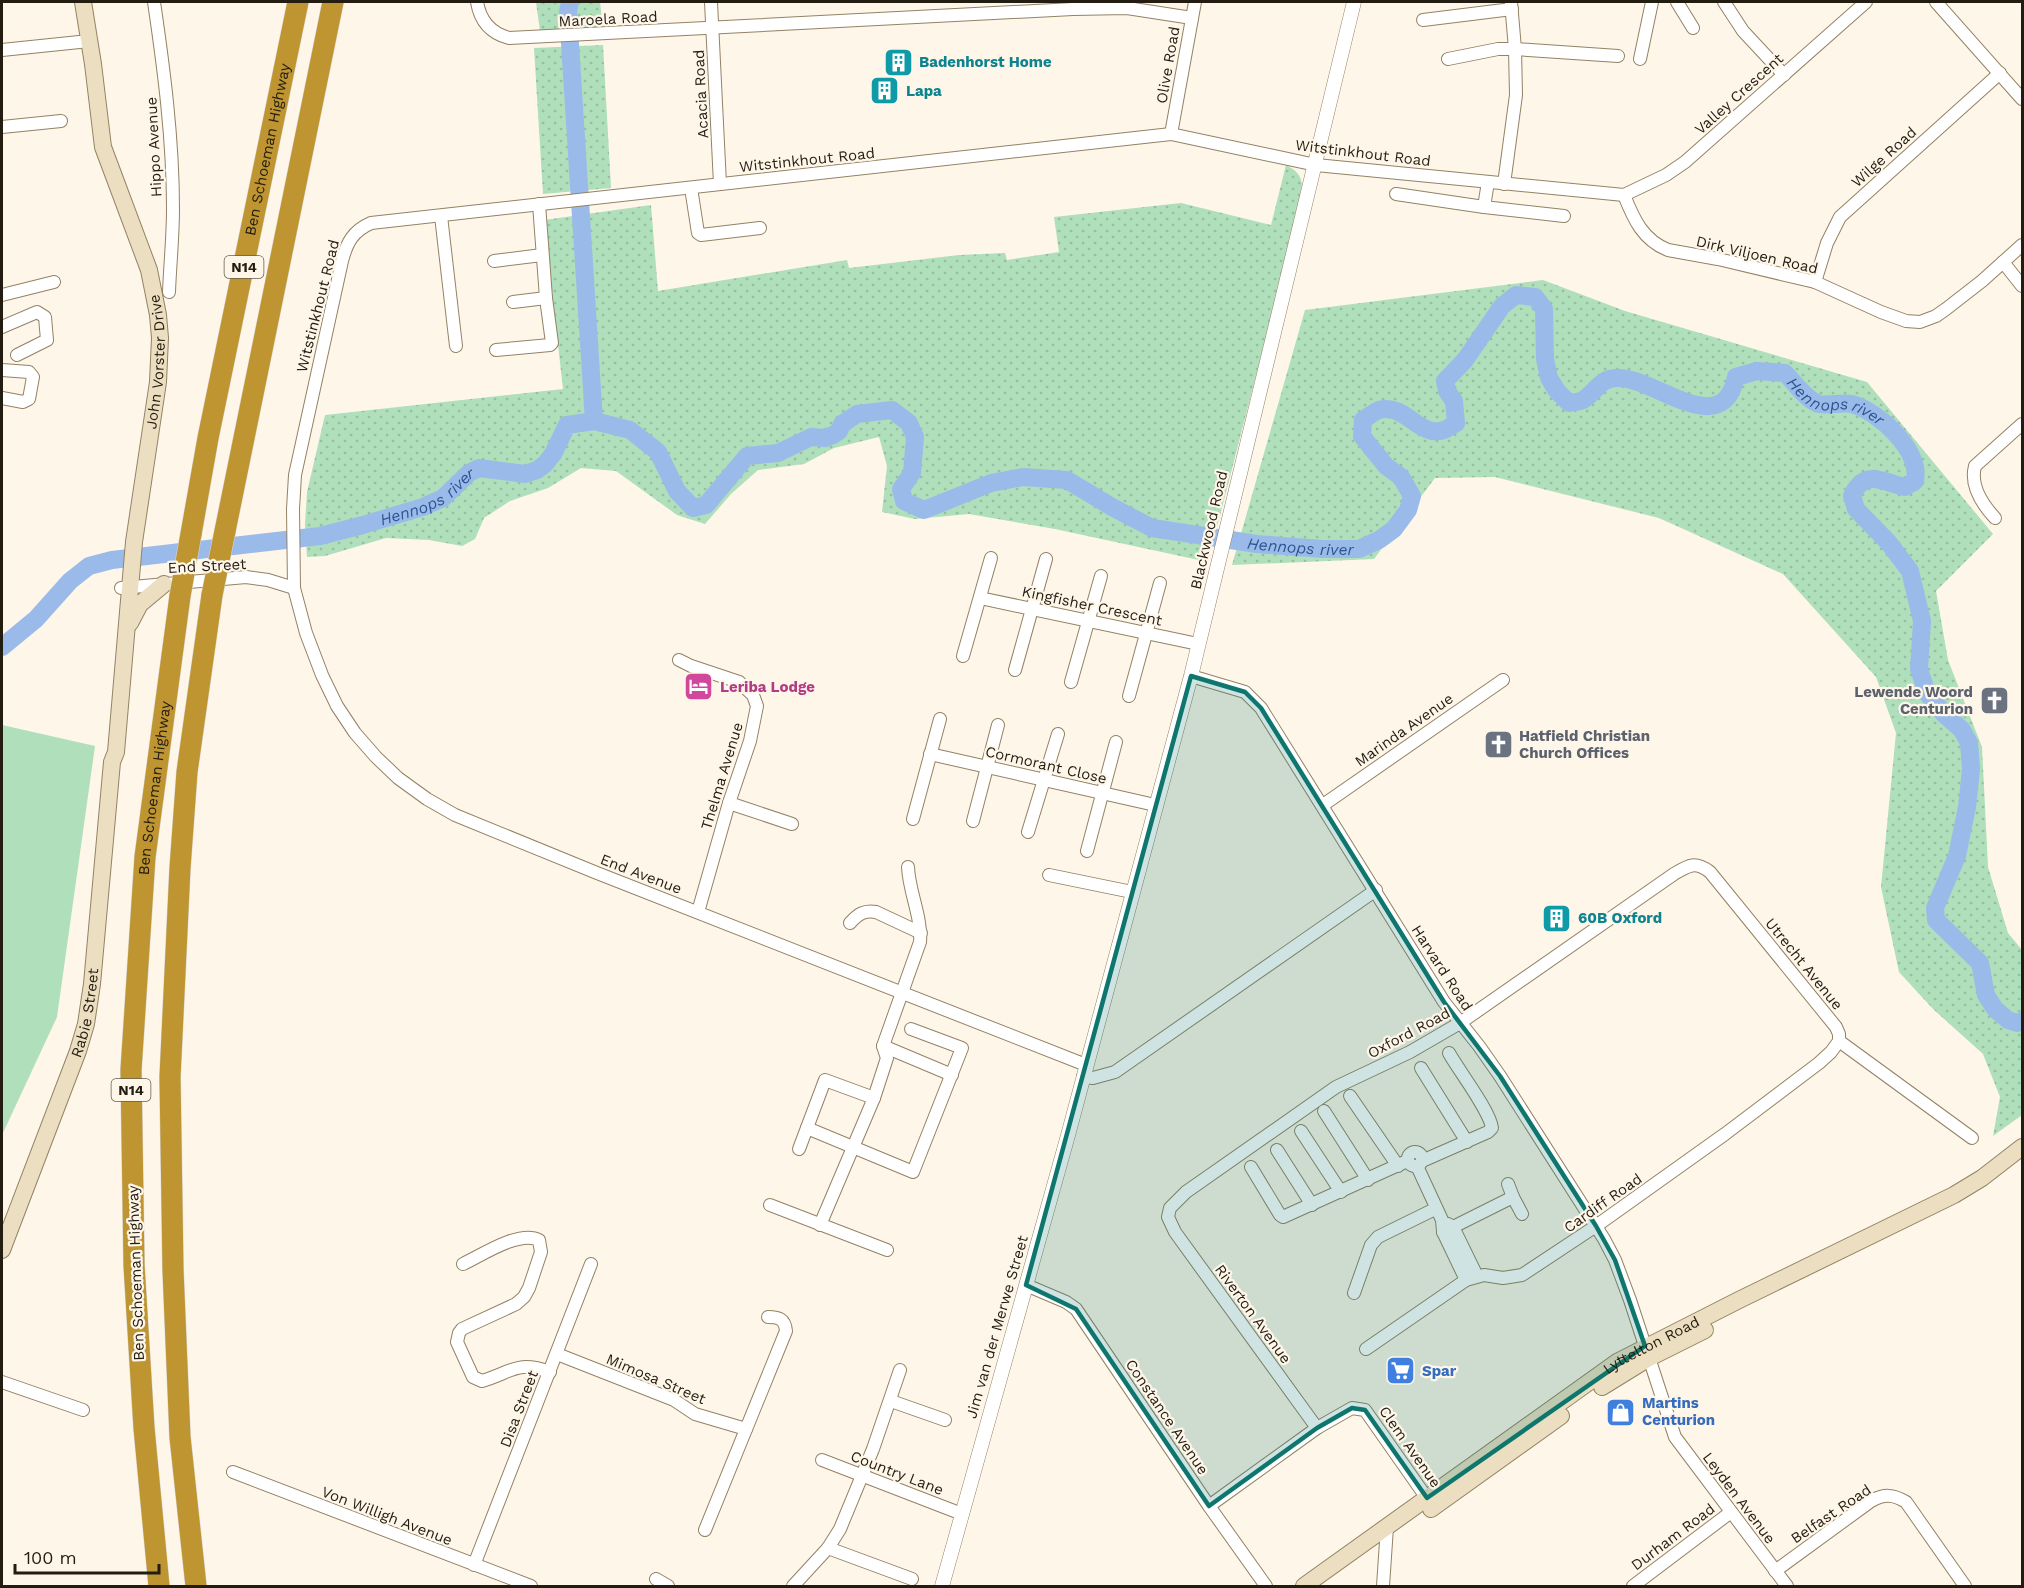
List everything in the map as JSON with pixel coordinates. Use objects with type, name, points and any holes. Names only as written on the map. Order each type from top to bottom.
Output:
[{"type":"highway","name":"Ben Schoeman Highway","points":[[159,1586],[144,1428],[134,1265],[131,1070],[145,858],[172,590],[191,534],[298,2]]},
{"type":"highway","name":"Ben Schoeman Highway","points":[[196,1587],[180,1437],[173,1270],[170,1077],[187,772],[212,595],[333,2]]},
{"type":"main road","name":"John Vorster Drive","points":[[73,2],[84,42]]},
{"type":"main road","name":"John Vorster Drive","points":[[83,2],[92,132],[139,255],[154,315],[156,360],[154,382],[126,581]]},
{"type":"main road","name":"Rabie Street","points":[[112,762],[116,752],[126,637],[126,581]]},
{"type":"main road","name":"Rabie Street","points":[[2,1250],[78,1051],[86,1024],[92,984],[112,762],[114,665],[126,581]]},
{"type":"main road","points":[[126,637],[131,619],[137,609],[172,590]]},
{"type":"main road","name":"Lyttelton Road","points":[[1304,1587],[1386,1534],[1616,1377],[1647,1352],[1954,1196],[1991,1172],[2022,1147]]},
{"type":"main road","name":"Lyttelton Road","points":[[1647,1352],[1954,1205],[2022,1162]]},
{"type":"main road","name":"Lyttelton Road","points":[[1323,1587],[1386,1534]]},
{"type":"street","name":"Hippo Avenue","points":[[154,2],[165,76],[171,147],[173,210],[169,292]]},
{"type":"street","name":"Maroela Road","points":[[477,2],[484,22],[499,35],[509,38],[1084,9],[1127,8],[1192,18]]},
{"type":"street","name":"Acacia Road","points":[[711,2],[720,184]]},
{"type":"street","name":"Olive Road","points":[[1171,134],[1195,2]]},
{"type":"street","name":"Blackwood Road","points":[[1084,1071],[1191,676],[1354,2]]},
{"type":"street","points":[[1640,59],[1652,2]]},
{"type":"street","points":[[1677,2],[1693,28]]},
{"type":"street","points":[[1724,2],[1743,31],[1784,75]]},
{"type":"street","name":"Valley Crescent","points":[[1624,195],[1666,175],[1686,162],[1866,2]]},
{"type":"street","points":[[1936,2],[2022,99]]},
{"type":"street","points":[[1423,20],[1511,5],[1516,95],[1504,184]]},
{"type":"street","points":[[2,50],[84,42]]},
{"type":"street","points":[[1448,58],[1498,49],[1618,56]]},
{"type":"street","name":"Wilge Road","points":[[1815,282],[1827,243],[1840,217],[2000,74]]},
{"type":"street","points":[[2,127],[61,121]]},
{"type":"street","name":"Witstinkhout Road","points":[[294,588],[294,527],[298,459],[348,243],[358,230],[371,223],[1171,134],[1316,165],[1624,195]]},
{"type":"street","points":[[1484,207],[1488,182]]},
{"type":"street","points":[[691,188],[700,235],[760,228]]},
{"type":"street","points":[[1396,194],[1564,216]]},
{"type":"street","name":"Dirk Viljoen Road","points":[[1624,195],[1632,215],[1645,235],[1660,247],[1815,282],[1906,321],[1920,322],[1936,316],[1972,290],[2022,245]]},
{"type":"street","points":[[496,350],[552,343],[542,255],[540,204]]},
{"type":"street","points":[[441,216],[456,346]]},
{"type":"street","points":[[494,261],[542,255]]},
{"type":"street","points":[[2002,262],[2022,286]]},
{"type":"street","points":[[2,295],[54,282]]},
{"type":"street","points":[[513,302],[546,298]]},
{"type":"street","points":[[2,327],[37,312],[45,317],[47,340],[17,355]]},
{"type":"street","points":[[2,370],[28,372],[33,377],[29,399],[23,402],[2,398]]},
{"type":"street","points":[[1995,518],[1988,511],[1975,487],[1973,473],[1979,461],[2022,424]]},
{"type":"street","points":[[963,656],[991,558]]},
{"type":"street","points":[[1015,670],[1034,609],[1046,559]]},
{"type":"street","points":[[1071,682],[1101,576]]},
{"type":"street","name":"End Street","points":[[126,581],[172,590],[246,577],[268,580],[294,588]]},
{"type":"street","points":[[1129,696],[1160,583]]},
{"type":"street","name":"End Avenue","points":[[294,588],[306,633],[337,706],[355,733],[398,778],[427,799],[455,815],[903,992],[1084,1071]]},
{"type":"street","name":"Kingfisher Crescent","points":[[980,598],[1198,644]]},
{"type":"street","name":"Thelma Avenue","points":[[679,660],[739,682],[747,688],[758,706],[750,741],[729,803],[698,912]]},
{"type":"street","name":"Harvard Road","points":[[1191,676],[1237,689],[1254,699],[1323,805],[1428,977],[1500,1076],[1596,1226],[1615,1260],[1647,1352]]},
{"type":"street","name":"Marinda Avenue","points":[[1323,805],[1503,680]]},
{"type":"street","points":[[913,819],[940,719]]},
{"type":"street","points":[[973,821],[998,725]]},
{"type":"street","points":[[1028,832],[1058,734]]},
{"type":"street","points":[[1087,851],[1116,742]]},
{"type":"street","name":"Cormorant Close","points":[[930,754],[1155,805]]},
{"type":"street","points":[[729,803],[792,824]]},
{"type":"street","name":"Oxford Road","points":[[1168,1217],[1170,1208],[1186,1192],[1321,1097],[1350,1080],[1410,1052],[1460,1023],[1674,874],[1693,865],[1702,866]]},
{"type":"street","name":"Utrecht Avenue","points":[[1702,866],[1710,872],[1836,1027],[1839,1041],[1972,1138]]},
{"type":"street","points":[[820,1225],[874,1098],[887,1058],[883,1046],[920,942],[921,933],[909,882],[908,867]]},
{"type":"street","points":[[1049,875],[1132,892]]},
{"type":"street","points":[[1084,1071],[1093,1077],[1115,1072],[1376,890]]},
{"type":"street","points":[[850,923],[857,915],[868,910],[921,933]]},
{"type":"street","points":[[807,1128],[913,1172],[962,1048],[911,1029]]},
{"type":"street","name":"Cardiff Road","points":[[1471,1278],[1512,1278],[1522,1275],[1596,1226],[1725,1134],[1831,1052],[1839,1041]]},
{"type":"street","points":[[883,1046],[952,1075]]},
{"type":"street","points":[[1251,1167],[1280,1215],[1286,1217],[1368,1180],[1488,1132],[1492,1125],[1449,1053]]},
{"type":"street","points":[[1421,1068],[1467,1142]]},
{"type":"street","name":"Jim van der Merwe Street","points":[[942,1587],[1084,1071]]},
{"type":"street","points":[[799,1149],[825,1080],[874,1098]]},
{"type":"street","points":[[1350,1096],[1411,1164],[1446,1226],[1471,1278],[1366,1349]]},
{"type":"street","points":[[1324,1111],[1368,1180]]},
{"type":"street","points":[[1301,1131],[1341,1192]]},
{"type":"street","points":[[1276,1150],[1312,1205]]},
{"type":"street","points":[[1508,1184],[1521,1214]]},
{"type":"street","points":[[1446,1226],[1514,1197]]},
{"type":"street","points":[[771,1205],[887,1250]]},
{"type":"street","points":[[1354,1293],[1371,1245],[1378,1237],[1435,1209]]},
{"type":"street","name":"Riverton Avenue","points":[[1168,1217],[1185,1248],[1317,1428]]},
{"type":"street","points":[[463,1264],[513,1240],[528,1238],[539,1240],[541,1252],[524,1297],[516,1304],[462,1329],[457,1342],[470,1371],[477,1380],[482,1381],[522,1366],[534,1366],[550,1372]]},
{"type":"street","name":"Disa Street","points":[[474,1566],[591,1264]]},
{"type":"street","name":"Constance Avenue","points":[[1026,1285],[1066,1302],[1076,1309],[1266,1587]]},
{"type":"street","points":[[705,1530],[786,1331],[786,1323],[783,1320],[778,1317],[768,1317]]},
{"type":"street","name":"Leyden Avenue","points":[[1647,1352],[1675,1437],[1787,1587]]},
{"type":"street","name":"Mimosa Street","points":[[557,1354],[674,1400],[695,1414],[746,1429]]},
{"type":"street","points":[[792,1587],[828,1548],[840,1529],[891,1401],[900,1370]]},
{"type":"street","points":[[2,1382],[82,1410]]},
{"type":"street","points":[[891,1401],[945,1420]]},
{"type":"street","name":"Clem Avenue","points":[[1317,1428],[1352,1408],[1365,1410],[1430,1503]]},
{"type":"street","points":[[1209,1506],[1317,1428]]},
{"type":"street","name":"Country Lane","points":[[822,1460],[962,1514]]},
{"type":"street","name":"Von Willigh Avenue","points":[[233,1472],[531,1587]]},
{"type":"street","name":"Belfast Road","points":[[1775,1571],[1878,1497],[1886,1495],[1896,1496],[1905,1502],[1965,1587]]},
{"type":"street","name":"Durham Road","points":[[1633,1587],[1731,1512]]},
{"type":"street","points":[[1383,1587],[1386,1534]]},
{"type":"street","points":[[828,1548],[912,1579]]},
{"type":"street","points":[[656,1580],[668,1587]]},
{"type":"highlighted area","points":[[1191,676],[1245,692],[1261,708],[1444,1002],[1500,1076],[1596,1226],[1615,1260],[1645,1346],[1427,1498],[1365,1410],[1352,1408],[1317,1428],[1209,1506],[1076,1309],[1026,1285]]},
{"type":"green space","points":[[536,2],[600,2],[603,29],[540,31]]},
{"type":"green space","points":[[603,45],[611,188],[543,194],[534,48]]},
{"type":"green space","points":[[1286,165],[1297,172],[1302,184],[1293,232],[1208,562],[1055,529],[969,514],[915,519],[882,512],[887,466],[879,437],[834,448],[804,464],[758,470],[731,494],[705,524],[677,515],[616,471],[581,468],[548,488],[510,501],[484,518],[475,539],[462,546],[429,540],[386,538],[325,556],[307,557],[305,525],[307,492],[325,415],[563,389],[544,220],[651,205],[658,291],[847,260],[849,268],[959,255],[1005,253],[1007,260],[1059,252],[1054,217],[1181,203],[1271,225]]},
{"type":"green space","points":[[1543,280],[1625,311],[1867,382],[1993,534],[1936,591],[1948,660],[1982,747],[1988,867],[2008,933],[2022,950],[2022,1115],[1993,1136],[2000,1097],[1983,1054],[1933,1009],[1899,972],[1881,887],[1896,733],[1876,677],[1783,574],[1659,518],[1495,477],[1435,478],[1374,559],[1232,565],[1305,310]]},
{"type":"green space","points":[[2,725],[95,746],[57,1017],[2,1135]]},
{"type":"waterway","points":[[570,2],[568,12],[594,421]]},
{"type":"waterway","name":"Hennops river","points":[[2,647],[36,619],[70,581],[89,566],[112,560],[320,536],[363,525],[423,507],[443,498],[469,473],[479,468],[525,474],[537,470],[553,454],[567,425],[594,421],[630,430],[658,452],[677,491],[693,508],[706,505],[747,456],[778,453],[811,437],[825,438],[833,435],[839,431],[842,424],[857,414],[892,410],[909,423],[915,437],[912,473],[901,489],[904,501],[924,510],[991,483],[1023,477],[1067,480],[1152,528],[1257,544],[1322,549],[1359,549],[1379,540],[1394,529],[1408,510],[1412,496],[1401,477],[1386,466],[1362,436],[1363,420],[1379,410],[1390,409],[1400,412],[1425,429],[1434,431],[1444,430],[1456,423],[1454,401],[1447,391],[1445,381],[1465,360],[1502,306],[1516,295],[1535,297],[1544,309],[1545,359],[1549,378],[1557,391],[1569,403],[1583,400],[1606,380],[1617,378],[1632,380],[1685,402],[1702,406],[1717,405],[1728,396],[1736,377],[1757,371],[1785,373],[1814,402],[1819,404],[1844,403],[1863,408],[1885,424],[1905,445],[1915,469],[1915,481],[1905,487],[1882,480],[1868,480],[1862,482],[1852,496],[1856,509],[1888,542],[1910,571],[1922,621],[1919,669],[1927,693],[1944,714],[1962,730],[1969,743],[1971,769],[1967,807],[1957,856],[1935,908],[1936,920],[1980,963],[1986,995],[1995,1009],[2008,1020],[2017,1023],[2022,1021]]},
{"type":"place","name":"Badenhorst Home","points":[[898,62]]},
{"type":"place","name":"Lapa","points":[[885,91]]},
{"type":"place","name":"Leriba Lodge","points":[[699,687]]},
{"type":"place","name":"Lewende Woord Centurion","points":[[1994,701]]},
{"type":"place","name":"Hatfield Christian Church Offices","points":[[1498,745]]},
{"type":"place","name":"60B Oxford","points":[[1557,918]]},
{"type":"place","name":"Spar","points":[[1401,1371]]},
{"type":"place","name":"Martins Centurion","points":[[1621,1412]]}]
